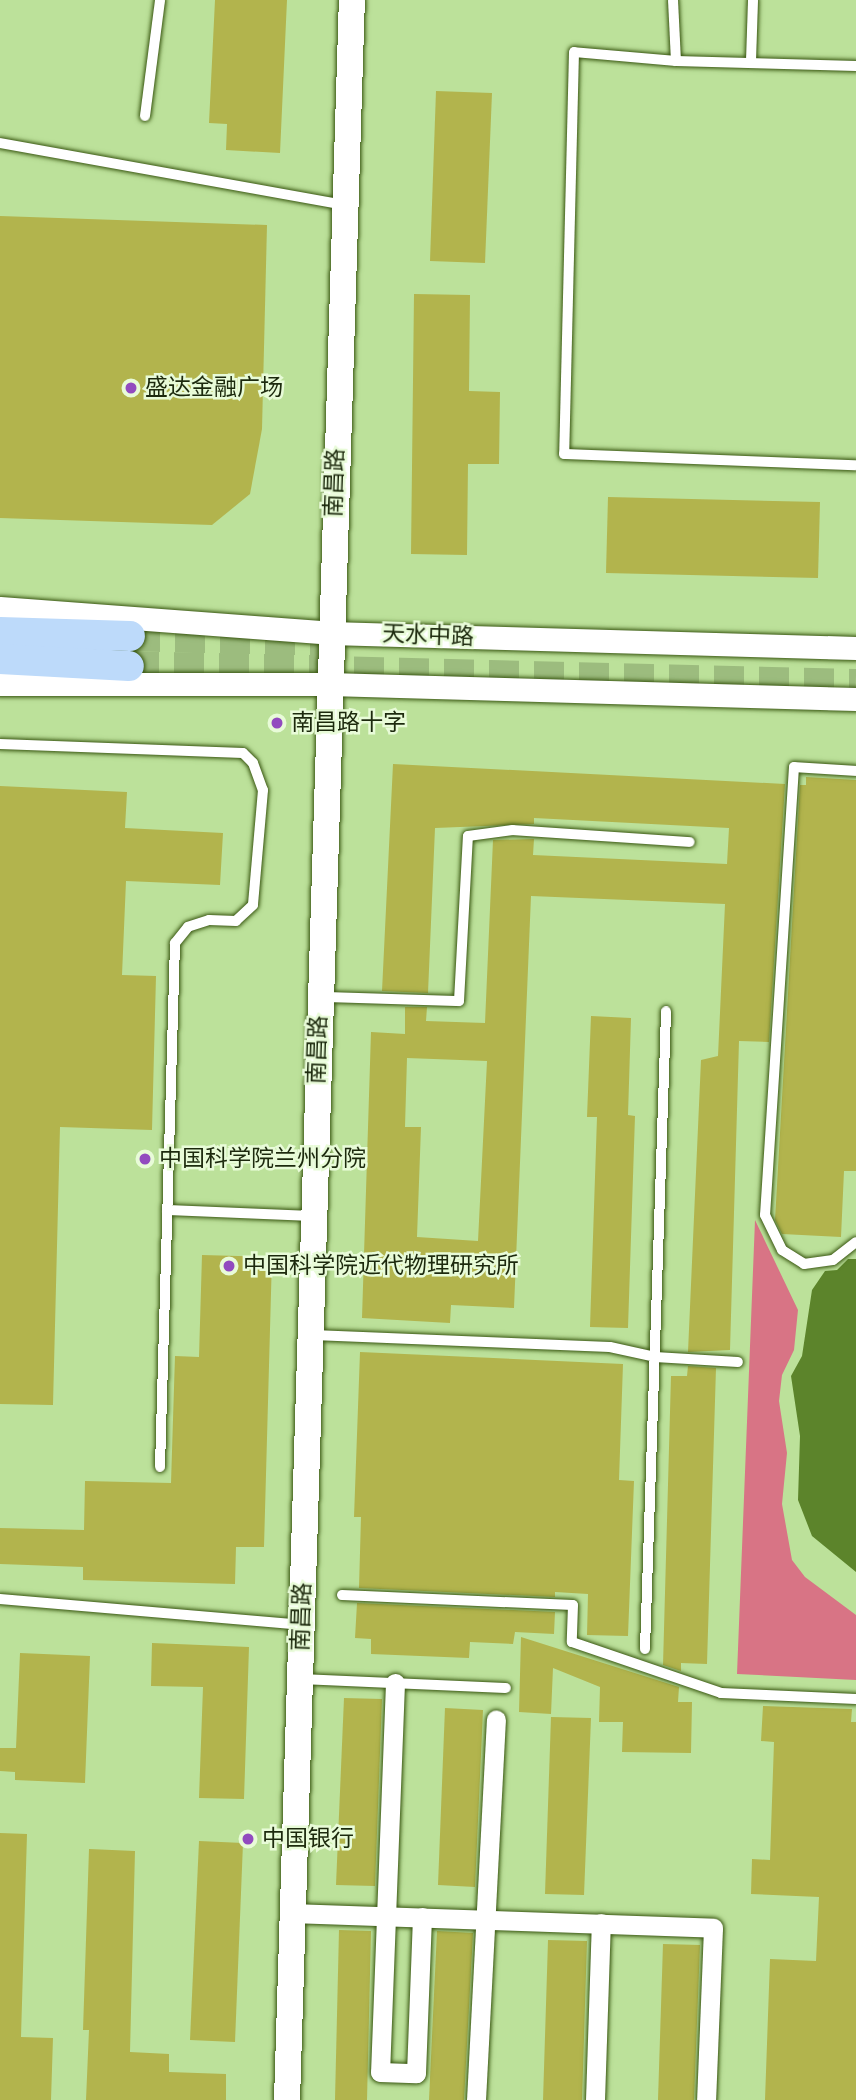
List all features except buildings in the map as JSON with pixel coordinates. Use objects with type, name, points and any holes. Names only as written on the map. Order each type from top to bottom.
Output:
[{"type":"main road","name":"南昌路","points":[[287,2100],[330,633],[352,0]]},
{"type":"main road","points":[[0,632],[130,636]]},
{"type":"main road","points":[[0,659],[129,666]]},
{"type":"street","name":"天水中路","points":[[0,608],[330,633],[856,648]]},
{"type":"street","points":[[0,684],[329,684],[856,699]]},
{"type":"street","points":[[395,1683],[380,2072],[416,2073],[422,1917]]},
{"type":"street","points":[[476,2100],[496,1720]]},
{"type":"street","points":[[293,1913],[713,1928],[706,2100]]},
{"type":"street","points":[[595,2100],[601,1923]]},
{"type":"lane","points":[[145,116],[160,0]]},
{"type":"lane","points":[[673,0],[676,61]]},
{"type":"lane","points":[[751,61],[753,0]]},
{"type":"lane","points":[[856,66],[676,61],[574,52],[564,454],[856,465]]},
{"type":"lane","points":[[0,143],[345,205]]},
{"type":"lane","points":[[0,744],[243,753],[260,776],[263,790],[253,905],[236,921],[209,920],[188,927],[174,943],[160,1467]]},
{"type":"lane","points":[[856,771],[794,767],[765,1215],[782,1250],[804,1264],[833,1260],[856,1242]]},
{"type":"lane","points":[[319,997],[459,1001],[468,836],[513,830],[690,842]]},
{"type":"lane","points":[[645,1649],[666,1011]]},
{"type":"lane","points":[[167,1210],[313,1216]]},
{"type":"lane","points":[[310,1335],[610,1347],[655,1357],[738,1362]]},
{"type":"lane","points":[[342,1595],[573,1605],[572,1643],[721,1693],[856,1699]]},
{"type":"lane","points":[[0,1599],[301,1625]]},
{"type":"lane","points":[[300,1679],[506,1688]]},
{"type":"shaded area","points":[[755,1220],[798,1310],[794,1350],[782,1375],[779,1401],[787,1453],[782,1504],[792,1560],[805,1577],[856,1615],[856,1680],[737,1674]]},
{"type":"shaded area","points":[[848,1259],[856,1259],[856,1572],[812,1536],[798,1500],[800,1436],[791,1376],[802,1356],[812,1290],[825,1271],[837,1270]]},
{"type":"tunnel","points":[[130,636],[320,642]]},
{"type":"tunnel","points":[[129,666],[856,684]]},
{"type":"place","name":"盛达金融广场","points":[[131,388]]},
{"type":"place","name":"南昌路十字","points":[[277,723]]},
{"type":"place","name":"中国科学院兰州分院","points":[[145,1159]]},
{"type":"place","name":"中国科学院近代物理研究所","points":[[229,1266]]},
{"type":"place","name":"中国银行","points":[[248,1839]]}]
